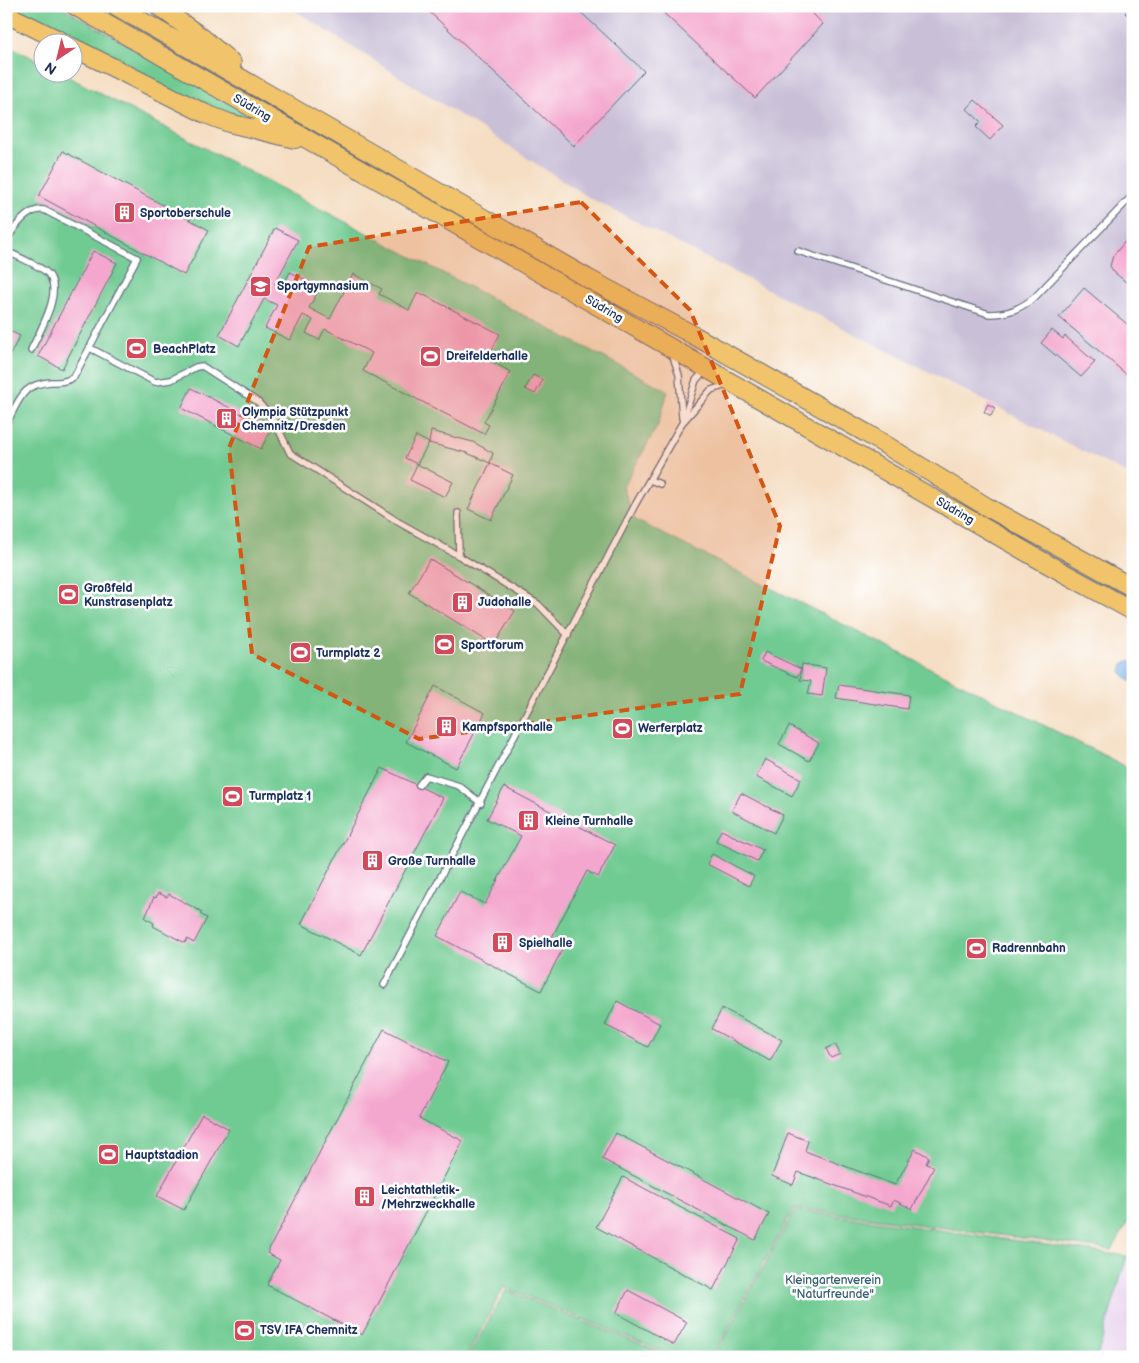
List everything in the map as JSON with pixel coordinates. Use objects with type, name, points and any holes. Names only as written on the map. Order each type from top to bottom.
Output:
[{"type":"main road","name":"Südring","points":[[75,6],[670,347],[722,365],[734,384],[1042,561],[1133,611]]},
{"type":"main road","name":"Südring","points":[[116,6],[587,278],[722,365],[898,452],[987,507],[1133,588]]},
{"type":"main road","points":[[158,6],[200,36],[269,94]]},
{"type":"main road","points":[[6,14],[43,32]]},
{"type":"main road","points":[[82,52],[229,124],[318,146]]},
{"type":"lane","points":[[798,251],[989,314],[1003,314],[1023,307],[1035,297],[1133,196]]},
{"type":"lane","points":[[6,241],[13,230],[26,217],[36,210],[40,210],[48,212],[137,258],[77,373],[68,381],[37,383],[30,386],[25,391],[6,424]]},
{"type":"lane","points":[[6,251],[44,270],[51,280],[52,305],[31,350]]},
{"type":"lane","points":[[670,347],[679,375],[682,423]]},
{"type":"lane","points":[[90,348],[155,382],[172,380],[196,367],[202,366],[258,402],[274,420],[290,453],[400,523],[538,604],[568,635]]},
{"type":"lane","points":[[384,985],[650,480],[682,423],[696,380],[722,365]]},
{"type":"lane","points":[[682,423],[711,390],[734,384]]},
{"type":"lane","points":[[650,480],[660,484]]},
{"type":"lane","points":[[458,513],[459,556]]},
{"type":"lane","points":[[419,785],[426,776],[459,786],[480,802]]},
{"type":"highlighted area","points":[[581,202],[690,310],[780,526],[740,694],[419,739],[252,654],[229,448],[309,247]]},
{"type":"shaded area","points":[[288,6],[1133,6],[1133,477],[590,198]]},
{"type":"shaded area","points":[[1133,1246],[1133,1357],[1097,1357],[1127,1256]]},
{"type":"green space","points":[[6,6],[60,6],[260,121],[260,124],[210,111],[82,45],[82,32],[57,32]]},
{"type":"green space","name":"Sportforum","points":[[6,44],[32,58],[32,82],[78,82],[668,391],[658,425],[623,487],[635,520],[1133,770],[1133,1213],[1112,1250],[794,1208],[712,1357],[677,1357],[504,1287],[466,1357],[17,1357],[6,1352]]},
{"type":"green space","name":"Kleingartenverein \"Naturfreunde\"","points":[[795,1210],[1127,1256],[1097,1357],[714,1357]]},
{"type":"green space","points":[[506,1290],[672,1357],[468,1357]]},
{"type":"water","points":[[1133,661],[1133,683],[1121,672],[1123,664]]},
{"type":"building","points":[[423,6],[574,6],[644,71],[574,146]]},
{"type":"building","points":[[656,6],[805,6],[823,24],[755,98]]},
{"type":"building","points":[[1133,6],[1133,20],[1125,13]]},
{"type":"building","points":[[975,100],[1003,125],[990,140],[976,127],[981,122],[967,109]]},
{"type":"building","name":"Sportoberschule","points":[[63,151],[209,230],[184,275],[39,196]]},
{"type":"building","name":"Dreifelderhalle","points":[[275,228],[298,240],[275,284],[282,288],[290,272],[320,287],[309,308],[330,319],[353,274],[382,289],[379,294],[409,310],[418,292],[500,334],[487,359],[511,372],[484,422],[489,425],[484,434],[363,371],[372,353],[325,329],[319,340],[306,333],[313,320],[303,315],[290,340],[265,328],[277,305],[264,299],[239,346],[219,335]]},
{"type":"building","points":[[1133,232],[1133,288],[1114,272],[1110,266],[1113,256]]},
{"type":"building","points":[[93,251],[117,263],[62,369],[38,356]]},
{"type":"building","points":[[1084,288],[1133,329],[1133,380],[1059,317]]},
{"type":"building","points":[[6,329],[20,336],[6,362]]},
{"type":"building","points":[[1052,330],[1063,339],[1065,336],[1095,362],[1081,377],[1041,343]]},
{"type":"building","points":[[533,375],[543,380],[535,394],[525,389]]},
{"type":"building","name":"Olympia Stützpunkt Chemnitz/Dresden","points":[[191,388],[271,429],[261,449],[181,408]]},
{"type":"building","points":[[988,404],[995,408],[991,416],[984,412]]},
{"type":"building","points":[[431,431],[473,442],[493,453],[490,463],[467,453],[429,443]]},
{"type":"building","points":[[416,436],[429,443],[417,464],[405,458]]},
{"type":"building","points":[[490,463],[513,475],[491,520],[468,509]]},
{"type":"building","points":[[417,464],[453,482],[445,497],[410,480]]},
{"type":"building","name":"Judohalle","points":[[430,559],[515,611],[494,645],[409,593]]},
{"type":"building","points":[[765,652],[801,669],[797,677],[761,661]]},
{"type":"building","points":[[802,664],[826,668],[822,696],[808,694],[811,681],[800,680]]},
{"type":"building","points":[[839,685],[909,695],[907,709],[836,698]]},
{"type":"building","name":"Kampfsporthalle","points":[[435,686],[485,713],[456,768],[406,742]]},
{"type":"building","points":[[789,726],[819,743],[809,761],[779,744]]},
{"type":"building","points":[[765,759],[801,779],[792,796],[756,777]]},
{"type":"building","name":"Große Turnhalle","points":[[382,768],[443,798],[361,955],[301,924]]},
{"type":"building","points":[[504,787],[615,845],[598,877],[587,871],[551,939],[564,946],[541,991],[437,936],[460,892],[485,904],[521,836],[487,819]]},
{"type":"building","points":[[741,793],[783,815],[774,833],[732,811]]},
{"type":"building","points":[[721,830],[763,850],[757,861],[716,841]]},
{"type":"building","points":[[712,854],[754,876],[749,886],[707,864]]},
{"type":"building","points":[[158,893],[167,897],[169,894],[202,912],[200,914],[207,918],[194,943],[187,939],[185,943],[153,926],[154,923],[145,918],[154,897],[156,898]]},
{"type":"building","points":[[617,1001],[660,1024],[648,1047],[605,1025]]},
{"type":"building","points":[[722,1008],[782,1040],[770,1061],[712,1029]]},
{"type":"building","name":"Leichtathletik- /Mehrzweckhalle","points":[[384,1029],[448,1062],[419,1118],[463,1141],[362,1335],[267,1285],[280,1260],[267,1253]]},
{"type":"building","points":[[835,1044],[840,1054],[831,1058],[826,1049]]},
{"type":"building","points":[[202,1114],[229,1129],[184,1210],[157,1196]]},
{"type":"building","points":[[616,1133],[769,1214],[755,1240],[602,1159]]},
{"type":"building","points":[[788,1133],[808,1141],[805,1151],[895,1185],[915,1149],[929,1157],[926,1164],[934,1167],[912,1209],[894,1200],[891,1206],[798,1172],[793,1185],[772,1176]]},
{"type":"building","points":[[623,1177],[740,1239],[713,1290],[596,1227]]},
{"type":"building","points":[[628,1290],[687,1322],[674,1345],[616,1313]]},
{"type":"place","name":"Sportoberschule","points":[[124,213]]},
{"type":"place","name":"Sportgymnasium","points":[[261,286]]},
{"type":"place","name":"BeachPlatz","points":[[137,349]]},
{"type":"place","name":"Dreifelderhalle","points":[[430,356]]},
{"type":"place","name":"Olympia Stützpunkt Chemnitz/Dresden","points":[[226,419]]},
{"type":"place","name":"Großfeld Kunstrasenplatz","points":[[68,595]]},
{"type":"place","name":"Judohalle","points":[[462,602]]},
{"type":"place","name":"Sportforum","points":[[445,645]]},
{"type":"place","name":"Turmplatz 2","points":[[300,653]]},
{"type":"place","name":"Kampfsporthalle","points":[[446,727]]},
{"type":"place","name":"Werferplatz","points":[[622,728]]},
{"type":"place","name":"Turmplatz 1","points":[[233,796]]},
{"type":"place","name":"Kleine Turnhalle","points":[[529,821]]},
{"type":"place","name":"Große Turnhalle","points":[[372,861]]},
{"type":"place","name":"Spielhalle","points":[[503,943]]},
{"type":"place","name":"Radrennbahn","points":[[976,948]]},
{"type":"place","name":"Hauptstadion","points":[[109,1155]]},
{"type":"place","name":"Leichtathletik- /Mehrzweckhalle","points":[[365,1197]]},
{"type":"place","name":"TSV IFA Chemnitz","points":[[244,1330]]}]
